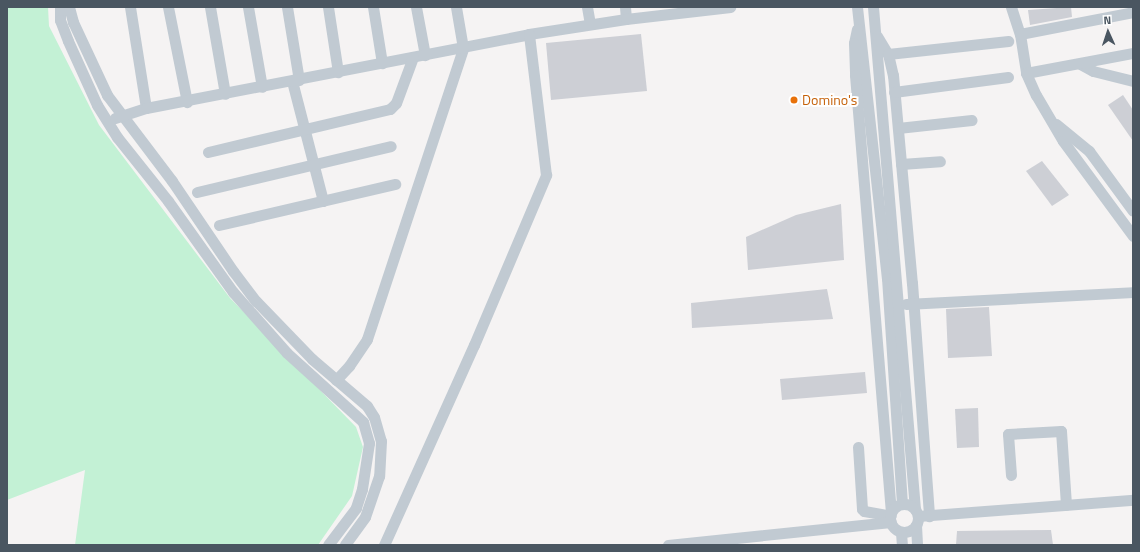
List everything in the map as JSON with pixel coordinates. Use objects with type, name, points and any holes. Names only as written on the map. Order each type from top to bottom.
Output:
[{"type":"street","points":[[60,7],[60,20],[68,41],[106,122],[168,202],[233,292],[287,353],[363,422],[369,443],[362,489],[356,508],[328,545]]},
{"type":"street","points":[[69,7],[89,60],[120,116],[172,181],[256,301],[336,380],[367,406],[374,416],[379,428],[381,455],[379,476],[365,517],[345,545]]},
{"type":"street","points":[[130,7],[146,108]]},
{"type":"street","points":[[168,7],[187,102]]},
{"type":"street","points":[[210,7],[225,94]]},
{"type":"street","points":[[248,7],[262,87]]},
{"type":"street","points":[[287,7],[304,129],[323,201]]},
{"type":"street","points":[[328,7],[338,72]]},
{"type":"street","points":[[373,7],[382,63]]},
{"type":"street","points":[[416,7],[424,55]]},
{"type":"street","points":[[336,380],[349,366],[367,339],[463,48],[456,7]]},
{"type":"street","points":[[587,7],[590,24]]},
{"type":"street","points":[[625,7],[626,19]]},
{"type":"street","points":[[106,122],[146,108],[187,102],[528,34],[626,19],[730,7]]},
{"type":"street","points":[[668,545],[891,517],[902,504],[886,278],[857,7]]},
{"type":"street","points":[[873,7],[920,516],[910,531],[900,532]]},
{"type":"street","points":[[1011,7],[1020,34],[1026,73],[1063,141],[1133,236]]},
{"type":"street","points":[[1020,34],[1133,12]]},
{"type":"street","points":[[859,21],[854,43],[855,75],[891,517],[900,532],[902,545]]},
{"type":"street","points":[[876,33],[888,54],[894,92],[914,303],[920,516],[917,545]]},
{"type":"street","points":[[384,545],[474,345],[546,175],[528,34]]},
{"type":"street","points":[[888,54],[1008,41]]},
{"type":"street","points":[[1026,73],[1133,53]]},
{"type":"street","points":[[208,152],[394,107],[413,57]]},
{"type":"street","points":[[1080,64],[1093,71],[1133,81]]},
{"type":"street","points":[[894,92],[1008,77]]},
{"type":"street","points":[[898,128],[972,120]]},
{"type":"street","points":[[1052,121],[1089,151],[1133,211]]},
{"type":"street","points":[[197,192],[391,146]]},
{"type":"street","points":[[901,164],[940,162]]},
{"type":"street","points":[[219,225],[395,184]]},
{"type":"street","points":[[900,305],[914,303],[1133,292]]},
{"type":"street","points":[[1011,475],[1008,434],[1061,431],[1066,505]]},
{"type":"street","points":[[858,447],[862,509],[864,511],[891,517]]},
{"type":"street","points":[[902,504],[920,516],[1133,500]]},
{"type":"green space","points":[[7,7],[48,7],[49,26],[99,125],[230,298],[356,427],[363,447],[352,496],[318,545],[75,545],[85,470],[7,500]]},
{"type":"building","points":[[1071,7],[1072,17],[1030,25],[1028,10]]},
{"type":"building","points":[[641,34],[647,91],[551,100],[546,43]]},
{"type":"building","points":[[1123,95],[1133,110],[1133,141],[1108,105]]},
{"type":"building","points":[[1042,161],[1069,195],[1052,206],[1026,171]]},
{"type":"building","points":[[841,204],[844,260],[748,270],[746,237],[796,215]]},
{"type":"building","points":[[827,289],[833,319],[692,328],[691,303]]},
{"type":"building","points":[[989,307],[992,356],[948,358],[946,309]]},
{"type":"building","points":[[865,372],[867,393],[782,400],[780,379]]},
{"type":"building","points":[[978,408],[979,447],[957,448],[955,409]]},
{"type":"building","points":[[1051,530],[1053,545],[956,545],[957,531]]},
{"type":"place","name":"Domino's","points":[[794,100]]}]
